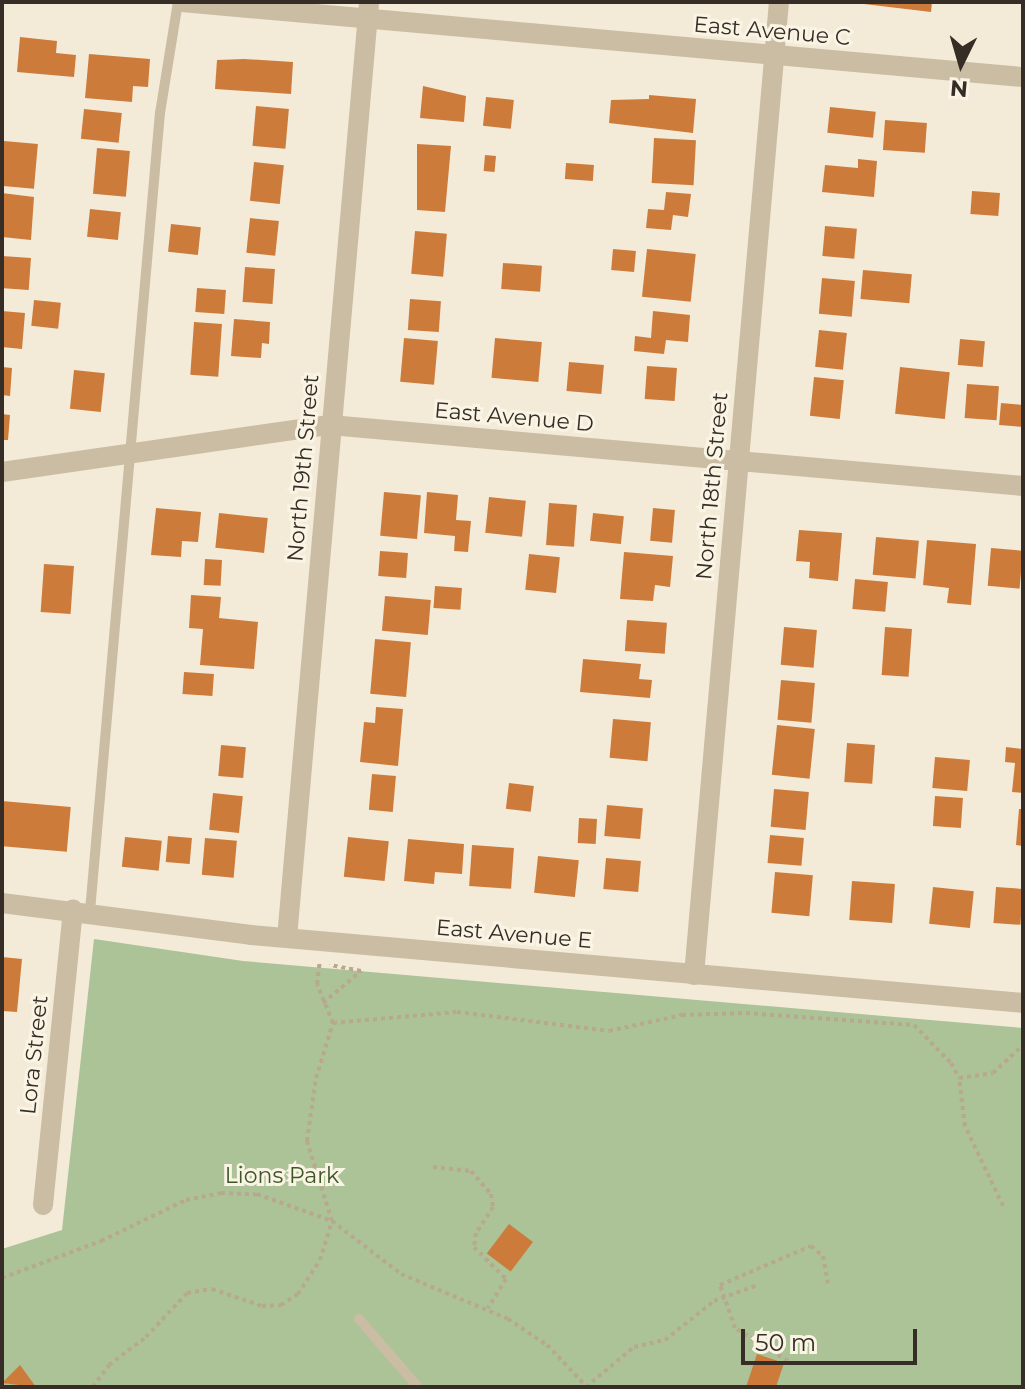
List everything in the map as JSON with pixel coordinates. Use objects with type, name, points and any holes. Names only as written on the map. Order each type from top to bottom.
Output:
[{"type":"street","name":"East Avenue C","points":[[180,2],[368,11],[774,55],[1023,77]]},
{"type":"street","name":"North 18th Street","points":[[694,975],[779,2]]},
{"type":"street","name":"North 19th Street","points":[[287,938],[368,11]]},
{"type":"street","name":"East Avenue D","points":[[2,472],[330,425],[1023,486]]},
{"type":"street","name":"East Avenue E","points":[[2,903],[287,938],[1023,1003]]},
{"type":"street","name":"Lora Street","points":[[43,1205],[81,911]]},
{"type":"lane","points":[[81,911],[133,453],[160,113],[180,2]]},
{"type":"lane","points":[[359,1319],[418,1387]]},
{"type":"path","points":[[93,1387],[109,1365],[194,1290],[212,1289],[272,1307],[289,1301],[320,1260],[332,1221],[307,1141],[316,1078],[333,1023],[317,984],[321,960],[336,942]]},
{"type":"path","points":[[321,960],[339,970],[361,971],[323,1003]]},
{"type":"path","points":[[333,1023],[457,1012],[609,1031],[682,1015],[746,1013],[914,1025],[951,1063],[959,1078],[965,1126],[1003,1206]]},
{"type":"path","points":[[959,1078],[993,1073],[1023,1045]]},
{"type":"path","points":[[433,1167],[471,1171],[491,1194],[493,1207],[476,1233],[474,1247],[506,1279],[488,1308]]},
{"type":"path","points":[[2,1278],[204,1195],[257,1194],[332,1221],[401,1274],[488,1308],[547,1345],[586,1387],[634,1347],[675,1335],[721,1298],[758,1285]]},
{"type":"path","points":[[788,1361],[741,1334],[721,1298],[723,1281],[805,1247],[820,1251],[828,1284]]},
{"type":"green space","name":"Lions Park","points":[[94,939],[243,961],[1023,1028],[1023,1387],[2,1387],[2,1249],[62,1230]]},
{"type":"building","points":[[847,2],[932,2],[931,12]]},
{"type":"building","points":[[20,37],[57,41],[56,53],[76,55],[74,77],[17,72]]},
{"type":"building","points":[[89,54],[150,59],[148,87],[133,86],[132,102],[85,98]]},
{"type":"building","points":[[217,60],[293,62],[291,94],[215,89]]},
{"type":"building","points":[[423,86],[466,96],[464,122],[420,118]]},
{"type":"building","points":[[649,95],[696,99],[693,133],[609,123],[611,100],[649,99]]},
{"type":"building","points":[[486,97],[514,100],[511,129],[483,126]]},
{"type":"building","points":[[256,106],[289,109],[285,149],[253,146]]},
{"type":"building","points":[[830,107],[876,112],[873,138],[827,133]]},
{"type":"building","points":[[84,109],[122,113],[119,143],[81,139]]},
{"type":"building","points":[[885,120],[927,123],[925,153],[883,150]]},
{"type":"building","points":[[654,138],[696,140],[694,185],[652,183]]},
{"type":"building","points":[[4,141],[38,144],[34,189],[2,186]]},
{"type":"building","points":[[417,144],[451,146],[445,212],[417,210]]},
{"type":"building","points":[[97,148],[130,151],[126,197],[93,194]]},
{"type":"building","points":[[485,155],[496,156],[495,172],[484,171]]},
{"type":"building","points":[[858,159],[877,161],[874,197],[822,192],[825,165],[858,168]]},
{"type":"building","points":[[254,162],[284,165],[280,204],[250,201]]},
{"type":"building","points":[[566,163],[594,165],[593,181],[565,179]]},
{"type":"building","points":[[972,191],[1000,193],[998,216],[970,214]]},
{"type":"building","points":[[666,192],[691,194],[688,217],[673,215],[671,230],[646,228],[648,209],[664,210]]},
{"type":"building","points":[[2,193],[34,197],[31,240],[2,237]]},
{"type":"building","points":[[90,209],[121,212],[118,240],[87,237]]},
{"type":"building","points":[[250,218],[279,221],[275,256],[246,253]]},
{"type":"building","points":[[171,224],[201,227],[198,255],[168,252]]},
{"type":"building","points":[[825,226],[857,229],[854,259],[822,256]]},
{"type":"building","points":[[415,231],[447,234],[443,277],[411,274]]},
{"type":"building","points":[[613,249],[636,251],[634,272],[611,270]]},
{"type":"building","points":[[647,249],[696,254],[691,302],[642,297]]},
{"type":"building","points":[[2,256],[31,258],[29,290],[2,288]]},
{"type":"building","points":[[503,263],[542,266],[540,292],[501,289]]},
{"type":"building","points":[[245,267],[275,269],[272,304],[243,302]]},
{"type":"building","points":[[863,270],[912,274],[909,303],[860,299]]},
{"type":"building","points":[[822,278],[855,281],[852,317],[819,314]]},
{"type":"building","points":[[197,288],[226,290],[224,314],[195,312]]},
{"type":"building","points":[[410,299],[441,301],[439,332],[408,330]]},
{"type":"building","points":[[34,300],[61,303],[58,329],[31,326]]},
{"type":"building","points":[[2,311],[25,313],[22,349],[2,347]]},
{"type":"building","points":[[653,311],[690,315],[688,342],[666,340],[664,354],[634,351],[635,336],[651,338]]},
{"type":"building","points":[[234,319],[270,322],[269,344],[262,343],[261,358],[231,356]]},
{"type":"building","points":[[194,322],[222,324],[218,377],[190,375]]},
{"type":"building","points":[[819,330],[847,333],[843,370],[815,367]]},
{"type":"building","points":[[404,338],[438,341],[434,385],[400,382]]},
{"type":"building","points":[[495,338],[542,342],[538,382],[492,378]]},
{"type":"building","points":[[960,339],[985,341],[983,367],[958,365]]},
{"type":"building","points":[[569,362],[604,365],[601,394],[566,391]]},
{"type":"building","points":[[647,366],[677,368],[675,401],[645,399]]},
{"type":"building","points":[[2,367],[12,368],[10,396],[2,395]]},
{"type":"building","points":[[900,367],[950,372],[945,419],[895,414]]},
{"type":"building","points":[[74,370],[105,373],[101,412],[70,409]]},
{"type":"building","points":[[814,377],[844,380],[840,419],[810,416]]},
{"type":"building","points":[[967,384],[999,386],[997,420],[965,418]]},
{"type":"building","points":[[1001,403],[1023,405],[1021,427],[999,425]]},
{"type":"building","points":[[2,414],[10,415],[8,440],[2,440]]},
{"type":"building","points":[[384,492],[421,495],[417,539],[380,536]]},
{"type":"building","points":[[427,492],[458,495],[456,520],[471,521],[468,552],[454,551],[455,536],[424,533]]},
{"type":"building","points":[[489,497],[526,501],[522,537],[485,533]]},
{"type":"building","points":[[549,503],[577,505],[574,547],[546,545]]},
{"type":"building","points":[[156,508],[201,512],[198,542],[182,541],[181,557],[151,555]]},
{"type":"building","points":[[653,508],[675,510],[672,543],[650,541]]},
{"type":"building","points":[[219,513],[268,518],[264,553],[215,548]]},
{"type":"building","points":[[593,513],[624,516],[621,544],[590,541]]},
{"type":"building","points":[[799,530],[842,533],[838,581],[809,578],[810,562],[796,561]]},
{"type":"building","points":[[876,537],[919,541],[916,579],[873,575]]},
{"type":"building","points":[[927,540],[976,544],[971,605],[947,603],[949,588],[923,585]]},
{"type":"building","points":[[991,548],[1023,551],[1020,589],[988,586]]},
{"type":"building","points":[[380,551],[408,553],[406,578],[378,576]]},
{"type":"building","points":[[624,552],[673,556],[670,587],[655,585],[653,601],[620,599]]},
{"type":"building","points":[[529,554],[560,557],[556,593],[525,590]]},
{"type":"building","points":[[205,559],[222,560],[221,586],[204,585]]},
{"type":"building","points":[[44,564],[74,566],[71,614],[41,612]]},
{"type":"building","points":[[855,579],[888,582],[885,612],[852,609]]},
{"type":"building","points":[[435,586],[462,588],[460,610],[433,608]]},
{"type":"building","points":[[191,595],[221,597],[219,618],[258,622],[254,669],[200,665],[203,629],[189,628]]},
{"type":"building","points":[[385,596],[431,600],[428,635],[382,631]]},
{"type":"building","points":[[627,620],[667,623],[665,654],[625,651]]},
{"type":"building","points":[[784,627],[817,630],[814,668],[781,665]]},
{"type":"building","points":[[885,627],[912,629],[909,677],[882,675]]},
{"type":"building","points":[[375,639],[411,642],[406,697],[370,694]]},
{"type":"building","points":[[583,659],[641,664],[639,679],[652,680],[650,698],[580,692]]},
{"type":"building","points":[[184,672],[214,674],[212,696],[182,694]]},
{"type":"building","points":[[781,680],[815,683],[811,723],[778,720]]},
{"type":"building","points":[[376,707],[403,709],[398,766],[360,762],[364,722],[375,723]]},
{"type":"building","points":[[613,719],[651,722],[647,761],[610,758]]},
{"type":"building","points":[[777,725],[815,729],[810,779],[772,775]]},
{"type":"building","points":[[847,743],[875,745],[872,784],[844,782]]},
{"type":"building","points":[[221,745],[246,747],[243,778],[218,776]]},
{"type":"building","points":[[1006,747],[1023,749],[1023,793],[1012,792],[1015,763],[1005,762]]},
{"type":"building","points":[[935,757],[970,760],[967,791],[932,788]]},
{"type":"building","points":[[372,774],[396,776],[393,812],[369,810]]},
{"type":"building","points":[[509,783],[534,786],[531,812],[506,809]]},
{"type":"building","points":[[774,789],[809,792],[806,830],[771,827]]},
{"type":"building","points":[[213,793],[243,796],[239,833],[209,830]]},
{"type":"building","points":[[935,796],[963,798],[961,828],[933,826]]},
{"type":"building","points":[[2,801],[71,807],[67,852],[2,846]]},
{"type":"building","points":[[607,805],[643,808],[640,839],[604,836]]},
{"type":"building","points":[[1019,809],[1023,809],[1023,846],[1016,845]]},
{"type":"building","points":[[579,818],[597,819],[596,844],[578,843]]},
{"type":"building","points":[[770,835],[804,838],[801,866],[768,863]]},
{"type":"building","points":[[168,836],[192,838],[190,864],[166,862]]},
{"type":"building","points":[[125,837],[162,841],[159,871],[122,867]]},
{"type":"building","points":[[348,837],[389,841],[385,881],[344,877]]},
{"type":"building","points":[[205,838],[237,841],[234,878],[202,875]]},
{"type":"building","points":[[408,839],[464,844],[462,874],[435,872],[434,884],[404,881]]},
{"type":"building","points":[[472,845],[514,848],[511,889],[469,886]]},
{"type":"building","points":[[538,856],[579,860],[575,897],[534,893]]},
{"type":"building","points":[[606,858],[641,861],[638,892],[603,889]]},
{"type":"building","points":[[775,872],[813,875],[809,916],[771,913]]},
{"type":"building","points":[[852,881],[895,884],[892,923],[849,920]]},
{"type":"building","points":[[933,887],[974,891],[970,928],[929,924]]},
{"type":"building","points":[[996,887],[1023,889],[1020,925],[993,923]]},
{"type":"building","points":[[2,957],[22,959],[17,1012],[2,1011]]},
{"type":"building","points":[[509,1224],[533,1242],[511,1272],[487,1254]]},
{"type":"building","points":[[757,1354],[784,1363],[776,1387],[746,1387]]},
{"type":"building","points":[[20,1365],[36,1387],[2,1383]]}]
